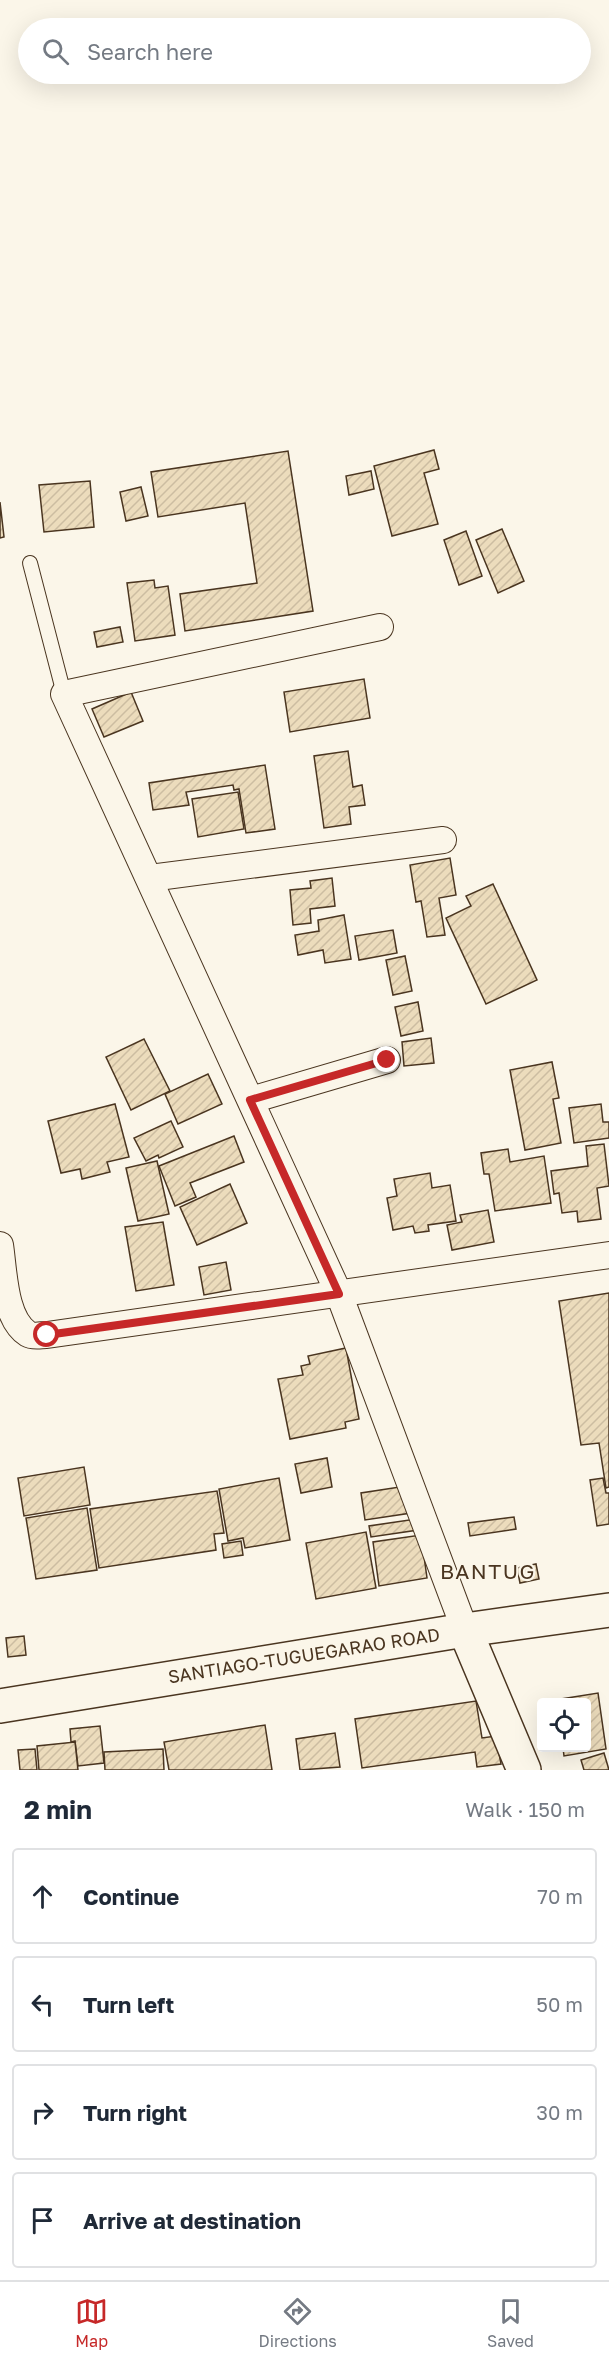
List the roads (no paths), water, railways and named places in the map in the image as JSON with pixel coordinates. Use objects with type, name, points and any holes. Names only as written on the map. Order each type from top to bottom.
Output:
[{"type":"main road","name":"SANTIAGO-TUGUEGARAO ROAD","points":[[0,1706],[465,1630],[609,1610]]},
{"type":"main road","points":[[465,1630],[524,1770]]},
{"type":"street","points":[[380,627],[64,694],[339,1294],[465,1630]]},
{"type":"street","points":[[150,878],[443,840]]},
{"type":"street","points":[[250,1100],[387,1060]]},
{"type":"street","points":[[0,1245],[9,1308],[17,1325],[30,1335],[47,1335],[609,1255]]},
{"type":"lane","points":[[30,563],[64,694]]},
{"type":"district","name":"BANTUG","points":[[488,1572]]}]
